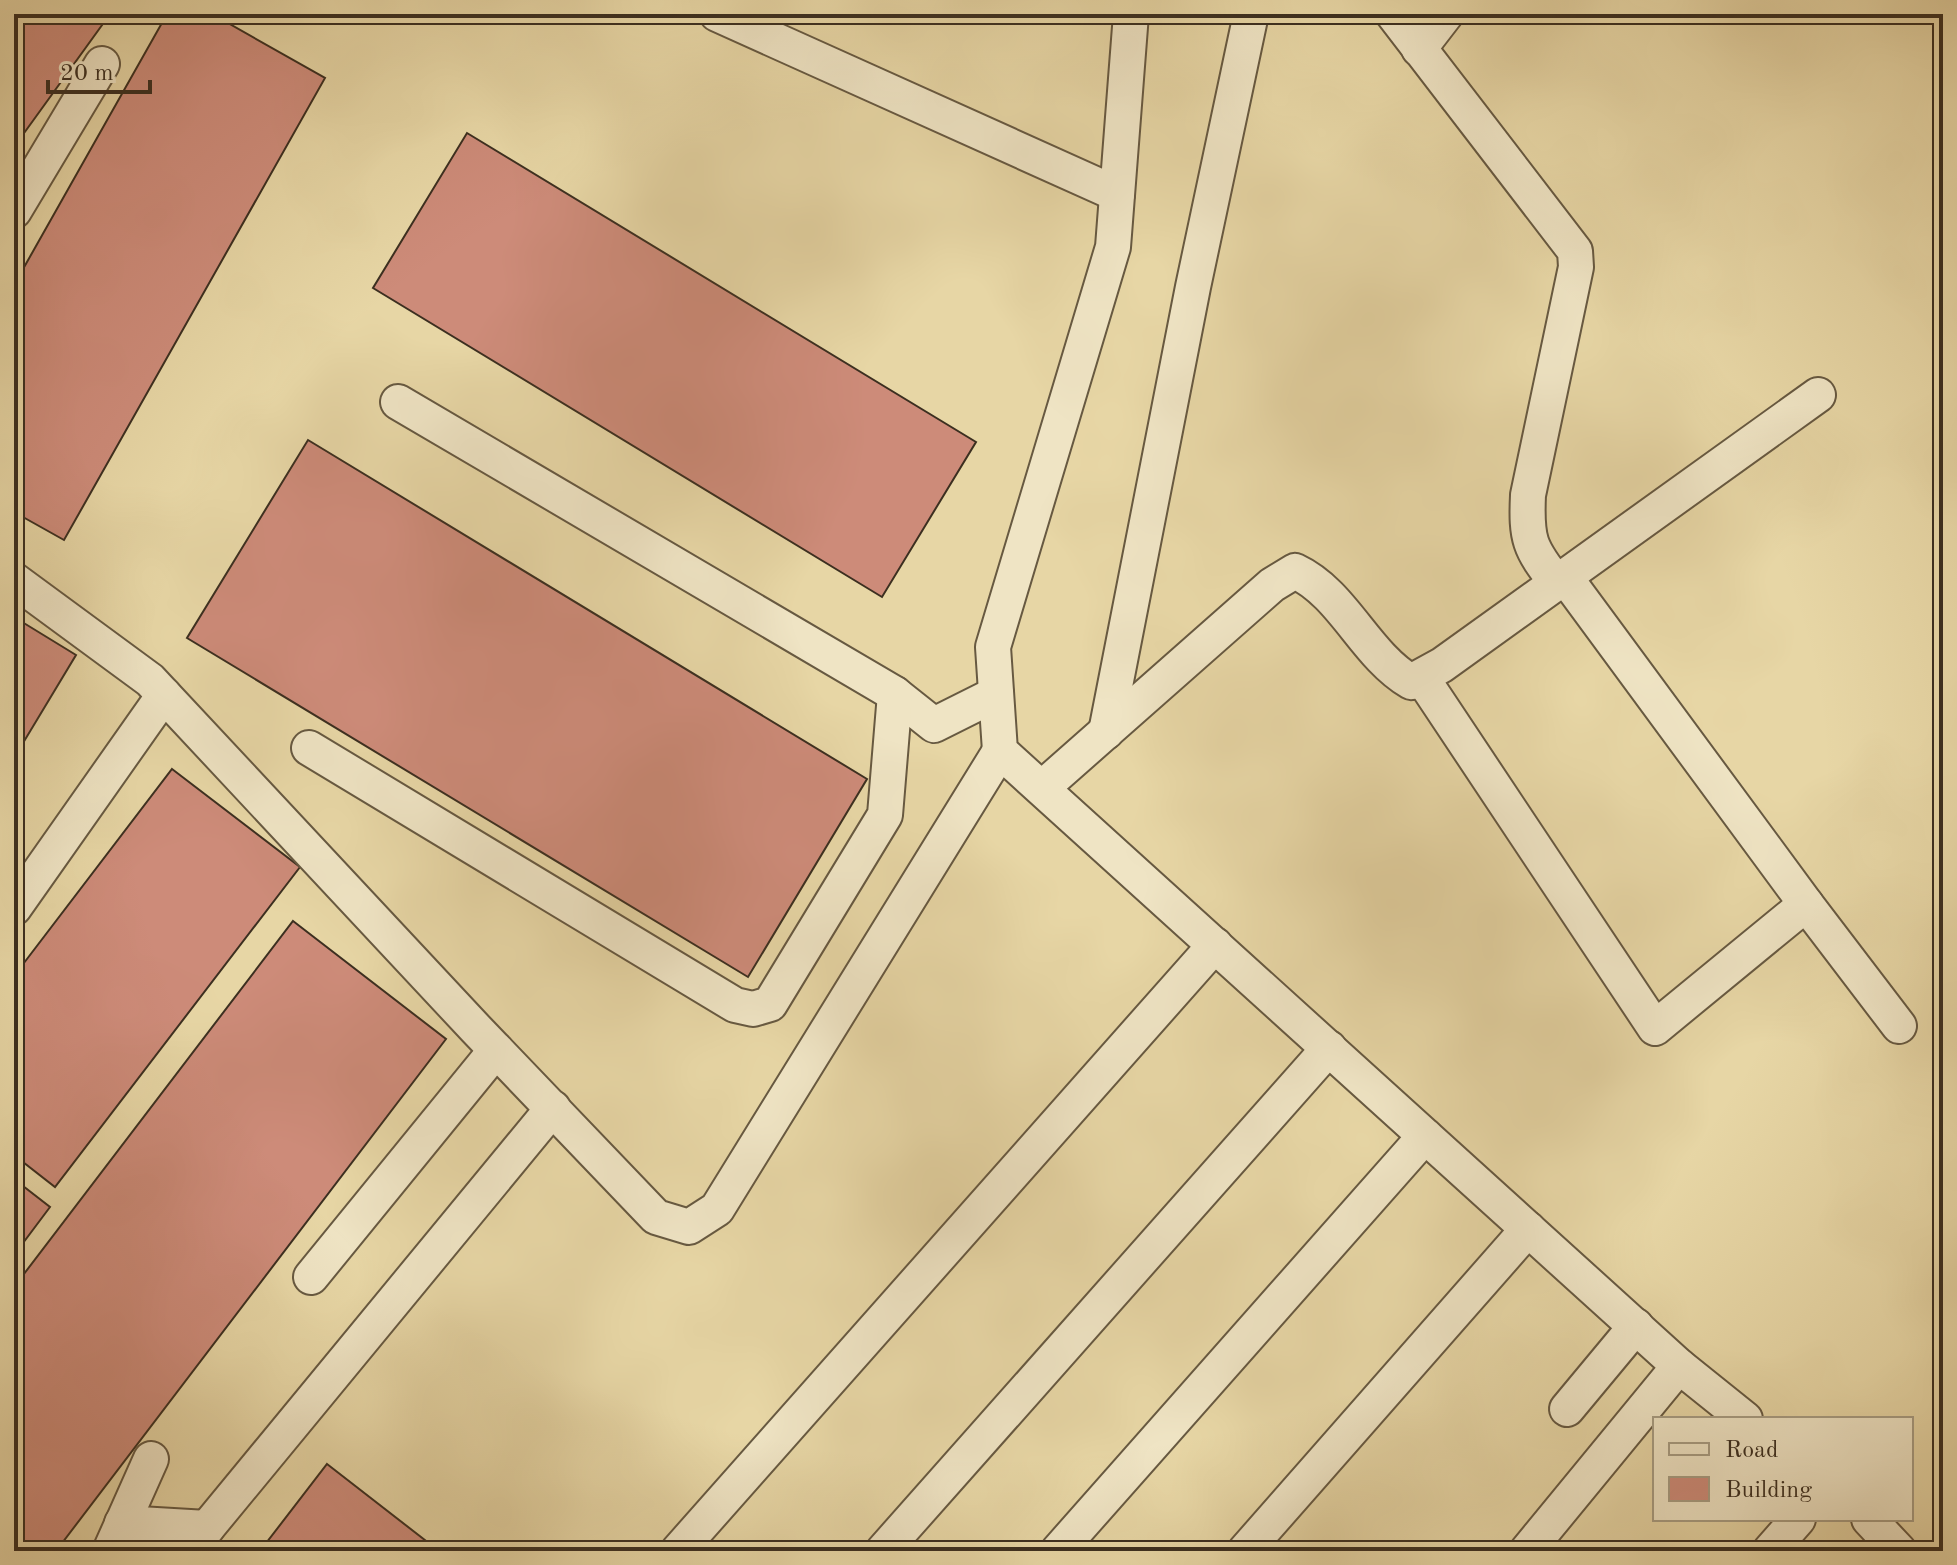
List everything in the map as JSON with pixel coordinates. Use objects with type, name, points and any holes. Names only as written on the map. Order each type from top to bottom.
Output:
[{"type":"street","points":[[717,14],[1117,194]]},
{"type":"street","points":[[14,580],[157,687],[656,1217],[689,1227],[717,1209],[1000,751],[993,647],[1113,247],[1131,14]]},
{"type":"street","points":[[1106,732],[1193,287],[1251,14]]},
{"type":"street","points":[[1393,14],[1575,251],[1576,267],[1528,495],[1527,522],[1534,554],[1561,580],[1899,1026]]},
{"type":"street","points":[[1419,49],[1446,14]]},
{"type":"street","points":[[14,211],[102,64]]},
{"type":"street","points":[[1042,788],[1272,585],[1295,571],[1315,581],[1391,670],[1411,682],[1422,678],[1561,580],[1818,395]]},
{"type":"street","points":[[398,402],[895,694],[934,725],[996,694]]},
{"type":"street","points":[[1422,678],[1655,1028],[1806,904]]},
{"type":"street","points":[[14,908],[157,687]]},
{"type":"street","points":[[309,748],[735,1005],[753,1009],[770,1004],[885,815],[895,694]]},
{"type":"street","points":[[1000,751],[1679,1366],[1743,1417]]},
{"type":"street","points":[[678,1551],[1215,945]]},
{"type":"street","points":[[883,1551],[1329,1048]]},
{"type":"street","points":[[311,1277],[496,1050]]},
{"type":"street","points":[[151,1459],[116,1537],[197,1539],[553,1108]]},
{"type":"street","points":[[1058,1551],[1425,1136]]},
{"type":"street","points":[[1245,1551],[1528,1229]]},
{"type":"street","points":[[1567,1409],[1636,1326]]},
{"type":"street","points":[[1527,1551],[1679,1366]]},
{"type":"street","points":[[1770,1551],[1796,1521]]},
{"type":"street","points":[[1871,1521],[1899,1551]]},
{"type":"building","points":[[14,14],[110,14],[14,147]]},
{"type":"building","points":[[167,14],[212,14],[325,78],[64,540],[14,512],[14,285]]},
{"type":"building","points":[[467,133],[976,442],[882,597],[373,288]]},
{"type":"building","points":[[308,440],[867,779],[748,977],[187,638]]},
{"type":"building","points":[[14,617],[76,655],[14,758]]},
{"type":"building","points":[[172,769],[300,867],[55,1187],[14,1155],[14,976]]},
{"type":"building","points":[[293,921],[446,1039],[56,1551],[14,1551],[14,1287]]},
{"type":"building","points":[[14,1179],[50,1207],[14,1255]]},
{"type":"building","points":[[327,1464],[439,1551],[260,1551]]}]
